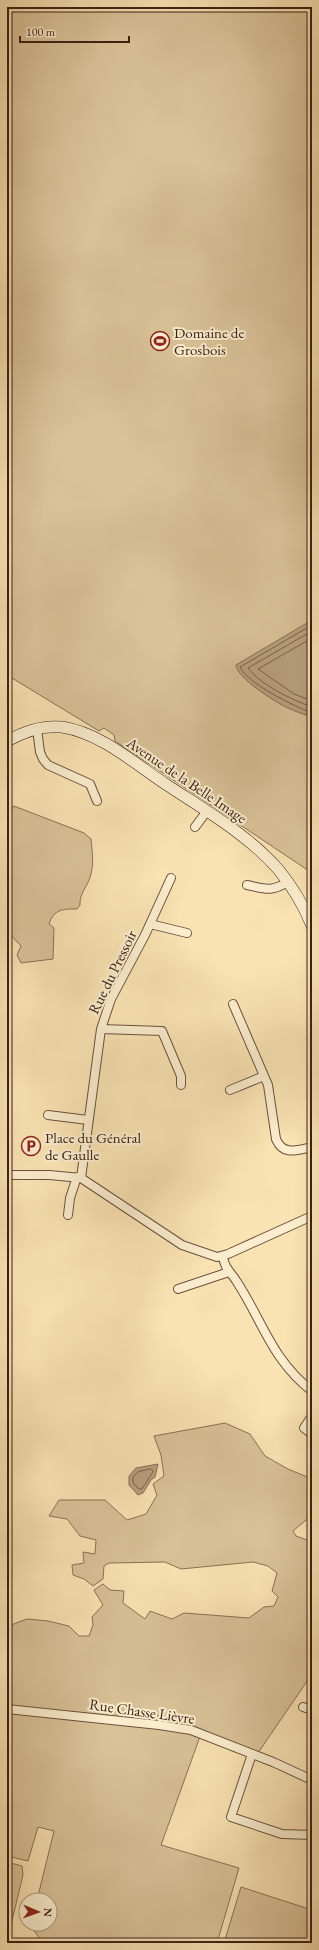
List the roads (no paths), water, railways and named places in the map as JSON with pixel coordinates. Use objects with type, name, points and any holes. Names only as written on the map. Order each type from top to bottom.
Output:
[{"type":"street","name":"Avenue de la Belle Image","points":[[7,741],[19,734],[37,729],[61,727],[84,733],[111,747],[240,834],[258,849],[288,882],[312,926]]},
{"type":"street","points":[[37,729],[43,759],[48,765],[90,784],[97,801]]},
{"type":"street","points":[[195,827],[206,811]]},
{"type":"street","name":"Rue du Pressoir","points":[[68,1215],[70,1198],[79,1177],[101,1029],[111,999],[150,924],[171,878]]},
{"type":"street","points":[[247,885],[267,890],[275,889],[288,882]]},
{"type":"street","points":[[150,924],[187,933]]},
{"type":"street","points":[[233,1004],[270,1091],[278,1145],[285,1150],[292,1151],[312,1147]]},
{"type":"street","points":[[101,1029],[162,1031],[181,1076],[182,1085]]},
{"type":"street","points":[[230,1090],[264,1076]]},
{"type":"street","points":[[48,1114],[88,1120]]},
{"type":"street","points":[[7,1175],[79,1177],[182,1245],[212,1256],[223,1256],[312,1216]]},
{"type":"street","points":[[223,1256],[223,1262],[237,1281],[277,1354],[291,1373],[312,1392]]},
{"type":"street","points":[[178,1289],[229,1272]]},
{"type":"street","points":[[312,1416],[304,1428],[312,1434]]},
{"type":"street","points":[[303,1707],[312,1710]]},
{"type":"street","name":"Rue Chasse Lièvre","points":[[7,1709],[159,1725],[191,1730],[312,1780]]},
{"type":"street","points":[[252,1754],[231,1817],[282,1834],[312,1836]]},
{"type":"water","points":[[312,620],[312,717],[288,708],[266,695],[249,683],[238,670],[236,665]]},
{"type":"water","points":[[158,1464],[155,1477],[151,1480],[143,1493],[138,1495],[129,1485],[129,1476],[136,1468]]},
{"type":"place","name":"Domaine de Grosbois","points":[[160,341]]},
{"type":"place","name":"Place du Général de Gaulle","points":[[31,1146]]}]
